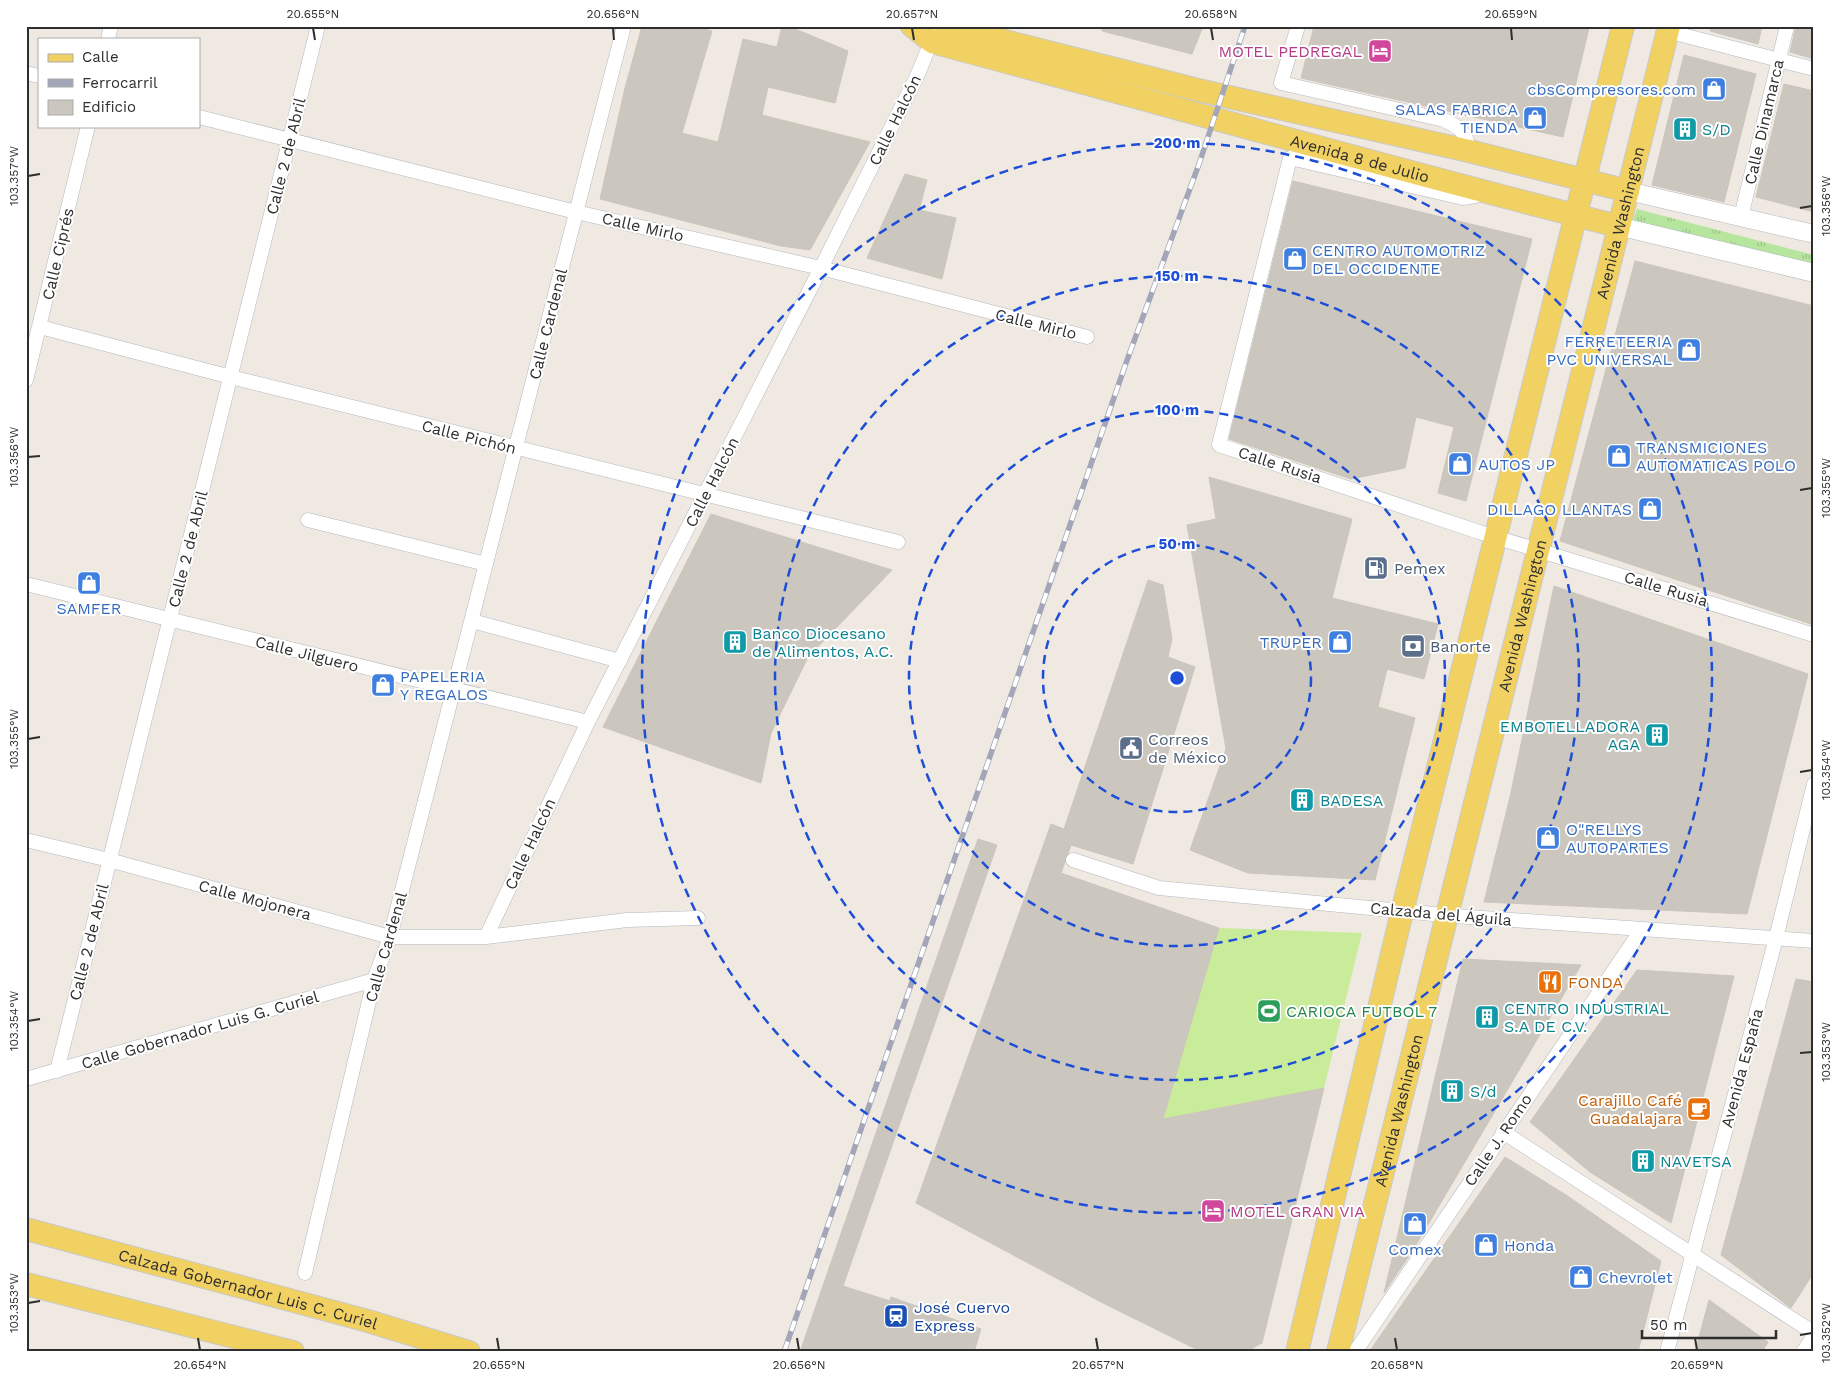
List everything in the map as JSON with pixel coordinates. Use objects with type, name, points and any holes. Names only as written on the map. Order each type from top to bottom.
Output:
[{"type":"main road","name":"Avenida 8 de Julio","points":[[913,26],[1469,151],[1628,191]]},
{"type":"main road","points":[[1297,1352],[1402,912],[1623,26]]},
{"type":"main road","name":"Avenida Washington","points":[[1338,1352],[1668,29]]},
{"type":"main road","name":"Avenida 8 de Julio","points":[[938,32],[1484,191],[1618,226]]},
{"type":"main road","name":"Calzada Gobernador Luis C. Curiel","points":[[26,1229],[368,1322],[469,1352]]},
{"type":"main road","points":[[26,1284],[293,1352]]},
{"type":"street","name":"Calle 2 de Abril","points":[[57,1071],[318,26]]},
{"type":"street","name":"Calle Cardenal","points":[[305,1273],[374,980],[390,937],[624,26]]},
{"type":"street","points":[[1298,26],[1281,83],[1456,125],[1464,132],[1469,151]]},
{"type":"street","name":"Calle Dinamarca","points":[[1742,217],[1787,26]]},
{"type":"street","points":[[1668,29],[1814,69]]},
{"type":"street","name":"Calle Halcón","points":[[486,937],[588,722],[821,268],[938,32]]},
{"type":"street","name":"Calle Mirlo","points":[[200,118],[576,212],[821,268],[1087,337]]},
{"type":"street","name":"Calle Ciprés","points":[[26,380],[88,128]]},
{"type":"street","name":"Calle Rusia","points":[[1484,191],[1475,196],[1463,198],[1290,158],[1219,445],[1496,537],[1814,635]]},
{"type":"street","name":"Avenida 8 de Julio","points":[[1628,191],[1814,234]]},
{"type":"street","name":"Avenida 8 de Julio","points":[[1618,226],[1814,273]]},
{"type":"street","name":"Calle Pichón","points":[[40,327],[705,496],[898,542]]},
{"type":"street","points":[[308,520],[486,564]]},
{"type":"street","name":"Calle Jilguero","points":[[26,584],[588,722]]},
{"type":"street","points":[[472,621],[620,661]]},
{"type":"street","name":"Avenida España","points":[[1667,1352],[1776,938],[1814,784]]},
{"type":"street","name":"Calle Mojonera","points":[[26,840],[109,860],[390,937],[486,937]]},
{"type":"street","name":"Calzada del Águila","points":[[1073,860],[1159,888],[1402,912],[1814,941]]},
{"type":"street","points":[[486,937],[627,920],[698,918]]},
{"type":"street","name":"Calle J. Romo","points":[[1355,1352],[1642,929]]},
{"type":"street","name":"Calle Gobernador Luis G. Curiel","points":[[26,1079],[374,980]]},
{"type":"street","points":[[1503,1132],[1814,1334],[1803,1352]]},
{"type":"green space","points":[[1637,209],[1814,255],[1814,266],[1631,227]]},
{"type":"green space","name":"CARIOCA FUTBOL 7","points":[[1219,928],[1362,933],[1324,1088],[1163,1119]]},
{"type":"building","points":[[642,26],[694,26],[712,31],[682,133],[718,142],[743,39],[777,47],[782,26],[788,26],[848,51],[835,103],[768,87],[762,115],[870,142],[810,250],[781,246],[600,199],[625,88]]},
{"type":"building","points":[[1102,26],[1203,26],[1192,54],[1102,31]]},
{"type":"building","points":[[1314,26],[1579,26],[1589,28],[1563,137],[1301,78]]},
{"type":"building","points":[[1711,26],[1762,26],[1758,44],[1710,31]]},
{"type":"building","points":[[1796,26],[1814,26],[1814,59],[1790,52]]},
{"type":"building","points":[[1684,55],[1756,74],[1724,202],[1652,185]]},
{"type":"building","points":[[1784,84],[1814,91],[1814,212],[1756,197]]},
{"type":"building","points":[[905,174],[927,180],[919,210],[956,218],[942,279],[867,258]]},
{"type":"building","points":[[1293,181],[1532,239],[1466,501],[1438,493],[1454,427],[1416,417],[1405,468],[1351,479],[1229,439]]},
{"type":"building","points":[[1635,261],[1814,306],[1814,625],[1560,541]]},
{"type":"building","points":[[1209,477],[1352,519],[1332,598],[1438,624],[1424,679],[1387,669],[1378,707],[1415,718],[1375,880],[1248,873],[1190,850],[1226,749],[1187,525],[1216,519]]},
{"type":"building","name":"Banco Diocesano de Alimentos, A.C.","points":[[711,514],[892,570],[808,657],[771,733],[761,783],[603,727]]},
{"type":"building","points":[[1148,580],[1163,585],[1172,639],[1168,657],[1195,667],[1133,864],[1071,845],[1061,873],[1219,928],[1163,1119],[1324,1088],[1262,1343],[1245,1352],[1202,1352],[1101,1302],[916,1203],[1051,824],[1064,829]]},
{"type":"building","name":"EMBOTELLADORA AGA","points":[[1554,586],[1808,674],[1747,914],[1484,902],[1510,797]]},
{"type":"building","points":[[978,839],[997,845],[843,1286],[890,1301],[891,1297],[981,1329],[974,1352],[800,1352]]},
{"type":"building","points":[[1463,959],[1581,965],[1413,1250],[1384,1293]]},
{"type":"building","points":[[1637,970],[1734,976],[1671,1223],[1590,1172],[1530,1122]]},
{"type":"building","points":[[1796,979],[1814,982],[1814,1272],[1791,1308],[1721,1255]]},
{"type":"building","points":[[1505,1157],[1566,1195],[1661,1261],[1638,1352],[1369,1352]]},
{"type":"building","points":[[1709,1300],[1768,1342],[1762,1352],[1695,1352]]},
{"type":"railway","points":[[784,1352],[1126,363],[1199,164],[1245,26]]},
{"type":"place","name":"MOTEL PEDREGAL","points":[[1380,51]]},
{"type":"place","name":"cbsCompresores.com","points":[[1714,89]]},
{"type":"place","name":"SALAS FABRICA TIENDA","points":[[1535,118]]},
{"type":"place","name":"S/D","points":[[1685,129]]},
{"type":"place","name":"CENTRO AUTOMOTRIZ DEL OCCIDENTE","points":[[1295,259]]},
{"type":"place","name":"FERRETEERIA PVC UNIVERSAL","points":[[1689,350]]},
{"type":"place","name":"TRANSMICIONES AUTOMATICAS POLO","points":[[1619,456]]},
{"type":"place","name":"AUTOS JP","points":[[1460,464]]},
{"type":"place","name":"DILLAGO LLANTAS","points":[[1650,509]]},
{"type":"place","name":"Pemex","points":[[1376,568]]},
{"type":"place","name":"SAMFER","points":[[89,583]]},
{"type":"place","name":"Banco Diocesano de Alimentos, A.C.","points":[[735,642]]},
{"type":"place","name":"TRUPER","points":[[1340,642]]},
{"type":"place","name":"Banorte","points":[[1413,646]]},
{"type":"place","name":"PAPELERIA Y REGALOS","points":[[383,685]]},
{"type":"place","name":"EMBOTELLADORA AGA","points":[[1657,735]]},
{"type":"place","name":"Correos de México","points":[[1131,748]]},
{"type":"place","name":"BADESA","points":[[1302,800]]},
{"type":"place","name":"O\"RELLYS AUTOPARTES","points":[[1548,838]]},
{"type":"place","name":"FONDA","points":[[1550,982]]},
{"type":"place","name":"CARIOCA FUTBOL 7","points":[[1269,1011]]},
{"type":"place","name":"CENTRO INDUSTRIAL S.A DE C.V.","points":[[1487,1017]]},
{"type":"place","name":"S/d","points":[[1452,1091]]},
{"type":"place","name":"Carajillo Café Guadalajara","points":[[1699,1109]]},
{"type":"place","name":"NAVETSA","points":[[1643,1161]]},
{"type":"place","name":"MOTEL GRAN VIA","points":[[1213,1211]]},
{"type":"place","name":"Comex","points":[[1415,1224]]},
{"type":"place","name":"Honda","points":[[1486,1245]]},
{"type":"place","name":"Chevrolet","points":[[1581,1277]]},
{"type":"place","name":"José Cuervo Express","points":[[896,1316]]}]
